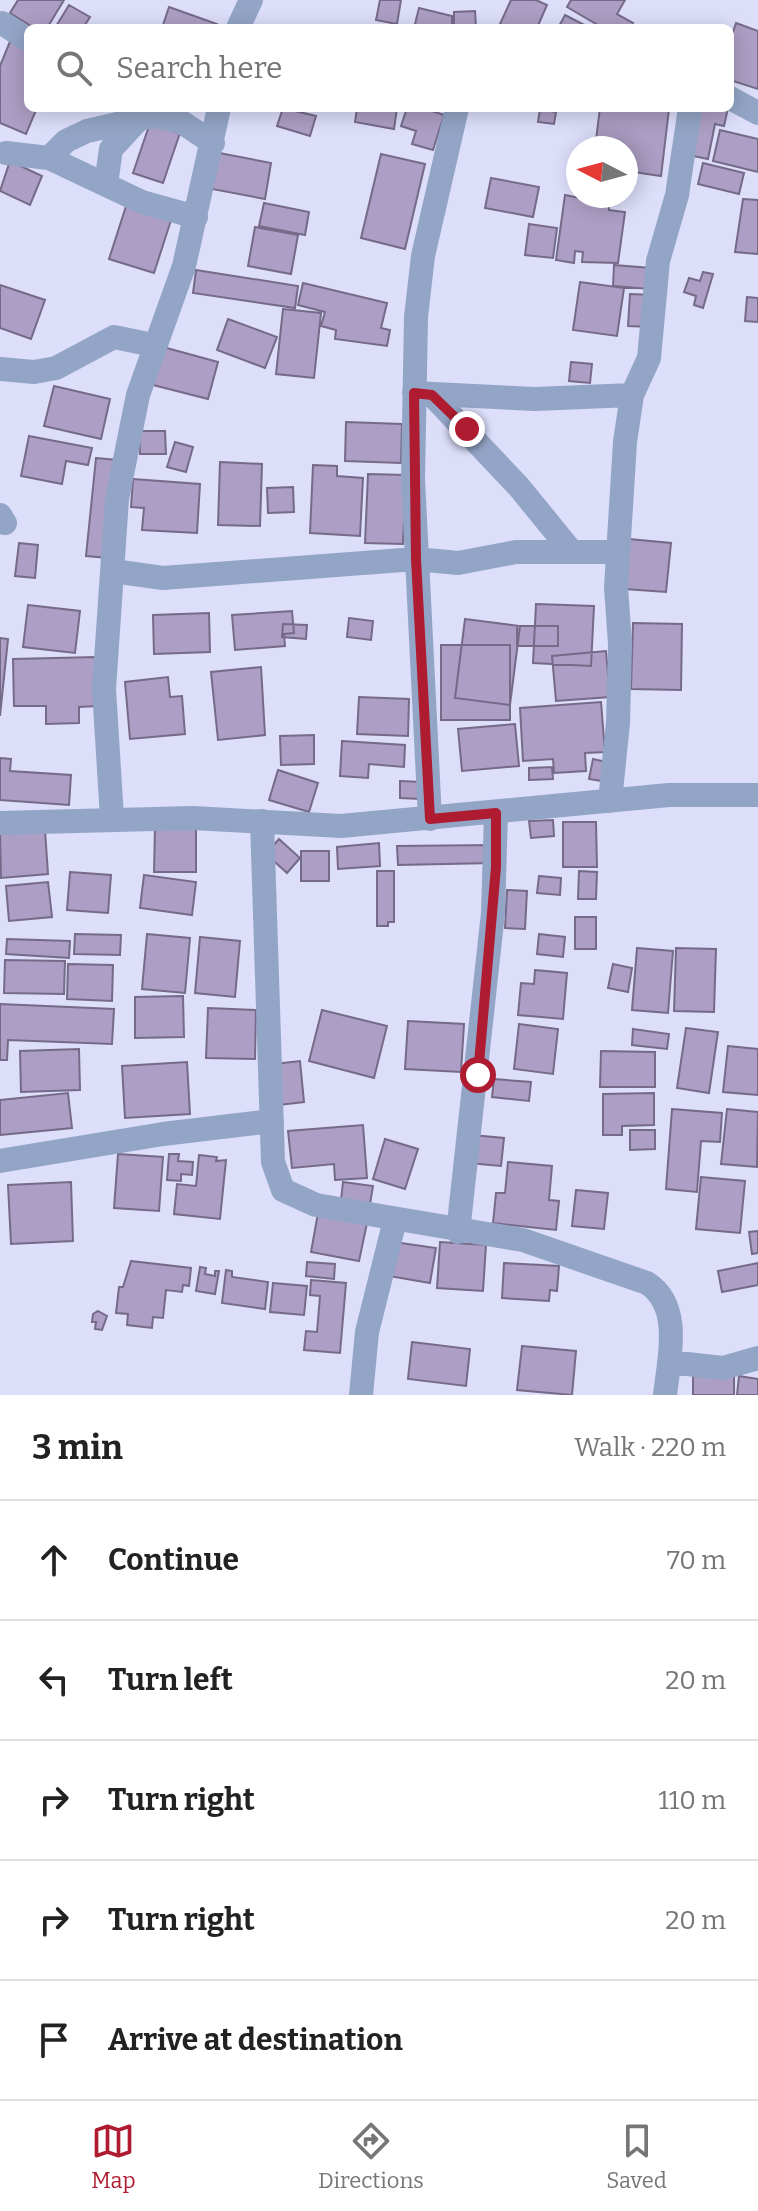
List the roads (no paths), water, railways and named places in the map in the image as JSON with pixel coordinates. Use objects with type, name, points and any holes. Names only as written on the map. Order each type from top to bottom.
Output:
[{"type":"street","points":[[240,24],[251,0]]},
{"type":"street","points":[[2,23],[24,37]]},
{"type":"street","points":[[734,100],[758,113]]},
{"type":"street","points":[[112,818],[104,689],[117,499],[128,435],[153,345],[184,266],[218,112]]},
{"type":"street","points":[[430,819],[416,559],[423,394],[416,317],[423,256],[456,112]]},
{"type":"street","points":[[610,801],[618,723],[618,552],[632,395],[649,358],[658,261],[677,195],[689,112]]},
{"type":"street","points":[[49,158],[66,141],[87,131],[145,115],[180,121],[213,143]]},
{"type":"street","points":[[106,184],[111,149],[145,115]]},
{"type":"street","points":[[6,153],[49,158],[142,202],[196,217]]},
{"type":"street","points":[[0,369],[34,372],[56,368],[114,337],[153,345]]},
{"type":"street","points":[[423,394],[535,399],[632,395]]},
{"type":"street","points":[[423,394],[519,487],[572,552]]},
{"type":"street","points":[[113,571],[163,578],[416,559],[458,563],[516,552],[618,552]]},
{"type":"street","points":[[0,823],[112,818],[341,826],[669,795],[758,795]]},
{"type":"street","points":[[458,1232],[493,913],[496,813]]},
{"type":"street","points":[[262,821],[273,1162],[283,1190],[316,1205],[458,1232],[523,1240],[647,1283],[658,1290],[667,1305],[670,1319],[665,1395]]},
{"type":"street","points":[[0,1161],[163,1134],[272,1121]]},
{"type":"street","points":[[361,1395],[367,1332],[395,1220]]},
{"type":"street","points":[[669,1362],[723,1368],[758,1358]]}]
